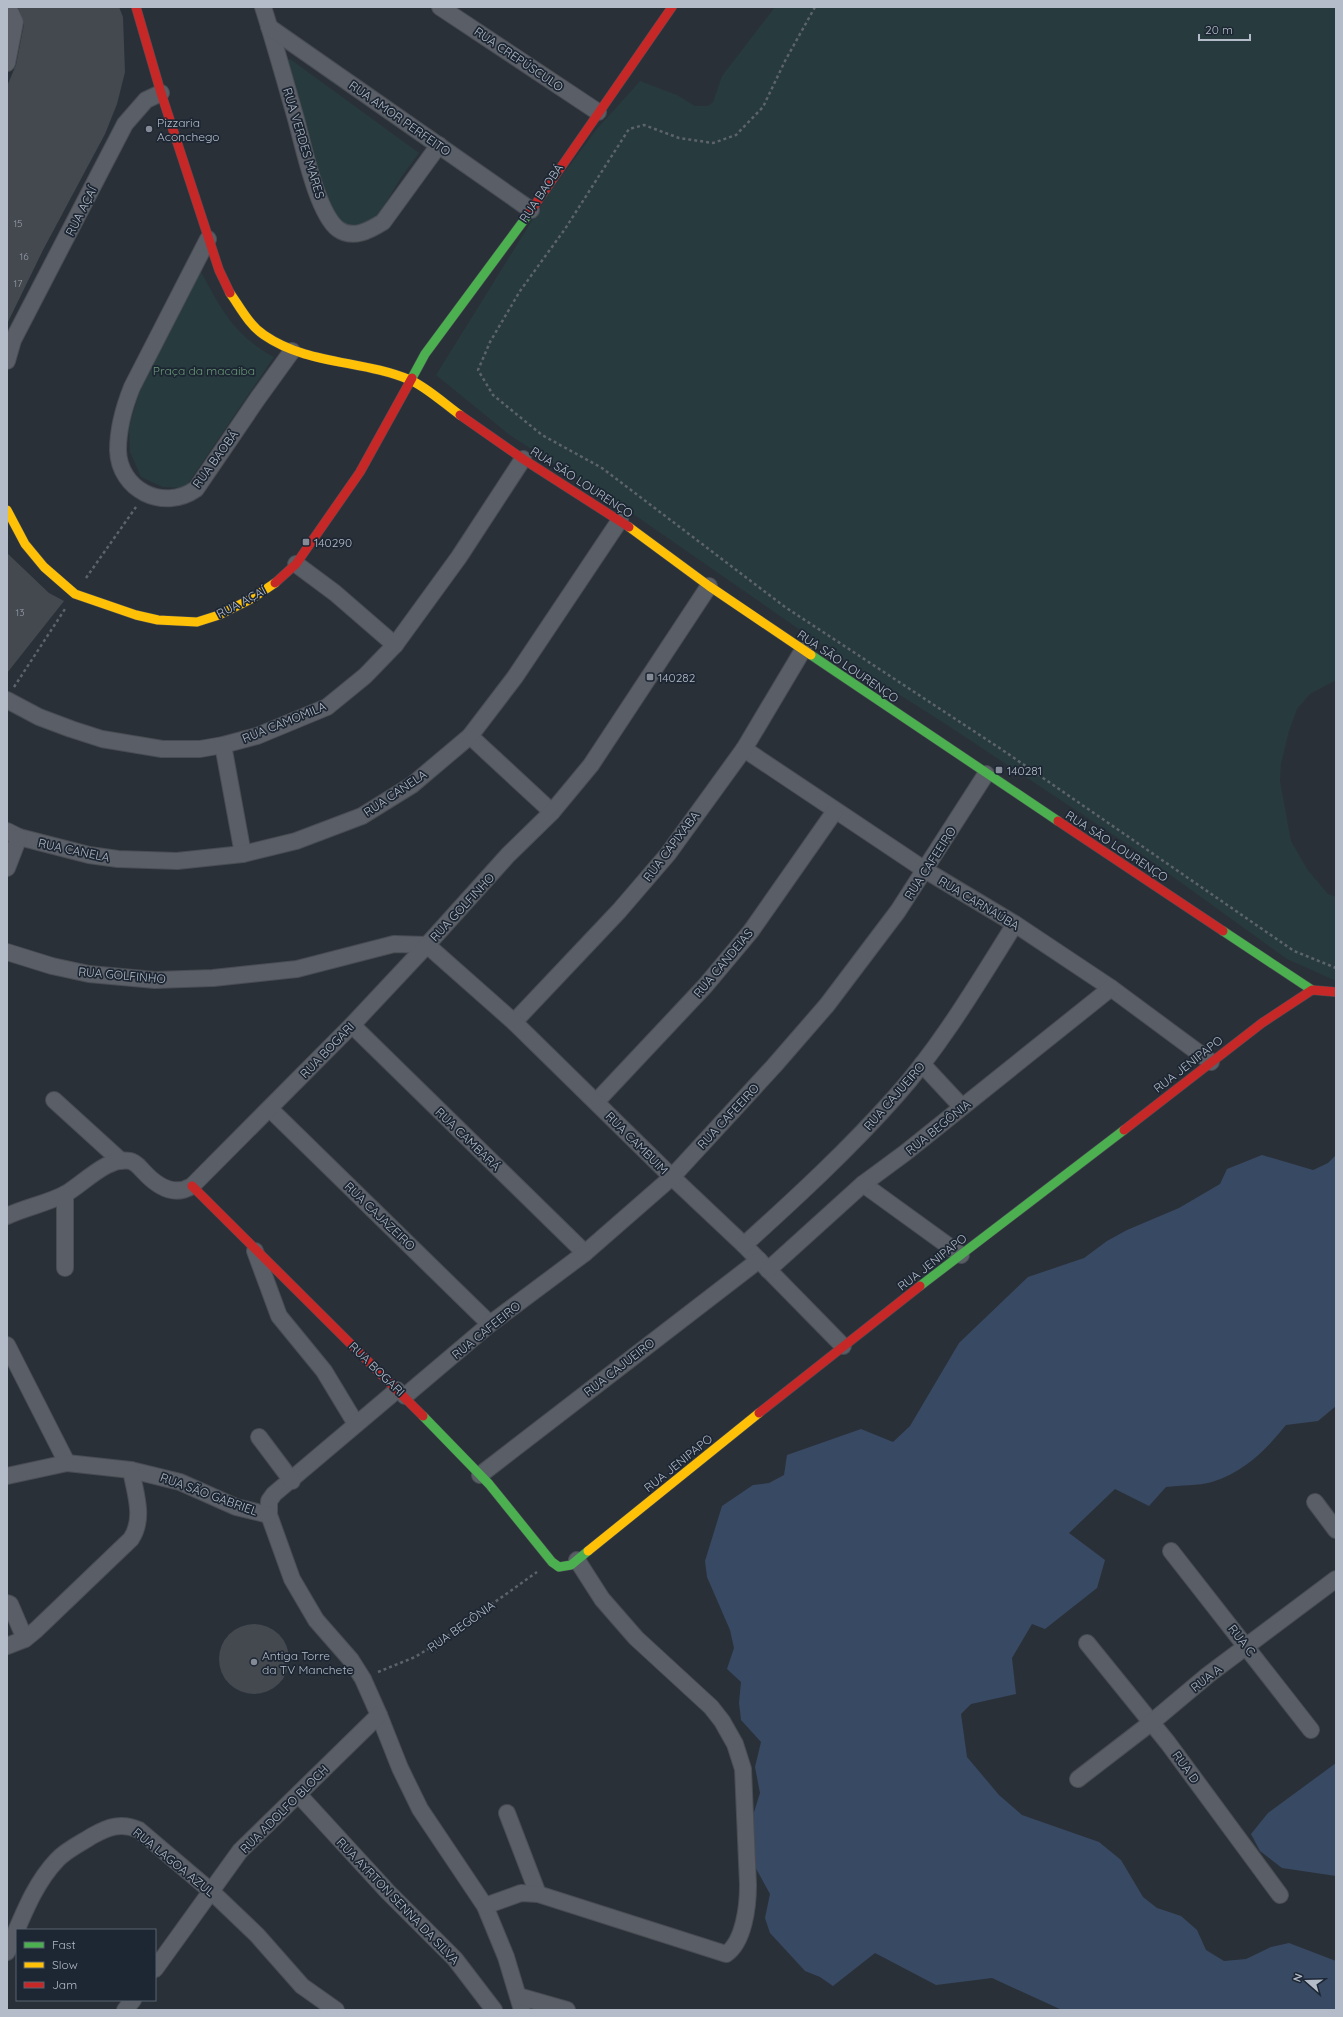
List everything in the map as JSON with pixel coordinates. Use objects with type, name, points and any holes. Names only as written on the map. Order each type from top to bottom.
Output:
[{"type":"street","points":[[7,63],[15,22],[8,7]]},
{"type":"street","points":[[136,7],[161,93],[191,181],[208,239],[226,287],[248,319],[264,335],[292,351]]},
{"type":"street","name":"RUA VERDES MARES","points":[[263,7],[316,189],[331,221],[338,229],[348,233],[357,234],[370,230],[383,222],[439,145]]},
{"type":"street","name":"RUA CREPÚSCULO","points":[[440,7],[598,112]]},
{"type":"street","name":"RUA BAOBÁ","points":[[410,380],[425,354],[530,210],[598,112],[666,9]]},
{"type":"street","name":"RUA AMOR PERFEITO","points":[[269,27],[530,210]]},
{"type":"street","name":"RUA AÇAÍ","points":[[7,361],[10,339],[125,124],[146,100],[161,93]]},
{"type":"street","name":"RUA BAOBÁ","points":[[208,239],[184,283],[132,387],[125,405],[119,429],[118,451],[122,468],[133,483],[145,493],[155,497],[170,499],[185,496],[196,489],[292,351]]},
{"type":"street","name":"RUA SÃO LOURENÇO","points":[[292,351],[341,364],[370,368],[410,380],[523,459],[620,520],[709,586],[986,774],[1312,990]]},
{"type":"street","name":"RUA AÇAÍ","points":[[7,510],[25,544],[44,567],[75,594],[114,609],[158,620],[197,622],[219,615],[257,595],[279,580],[296,564],[360,472],[410,380]]},
{"type":"street","name":"RUA CAMOMILA","points":[[7,700],[39,718],[102,739],[162,749],[200,749],[223,745],[257,736],[327,707],[365,676],[395,645],[459,557],[523,459]]},
{"type":"street","name":"RUA CANELA","points":[[13,834],[89,855],[118,859],[177,861],[243,854],[296,841],[362,816],[412,785],[470,736],[515,677],[620,520]]},
{"type":"street","points":[[296,564],[335,593],[395,645]]},
{"type":"street","name":"RUA GOLFINHO","points":[[7,952],[52,966],[89,974],[155,980],[213,978],[297,970],[394,944],[427,945],[508,855],[552,812],[590,765],[709,586]]},
{"type":"street","name":"RUA CAPIXABA","points":[[514,1022],[619,911],[668,854],[744,749],[803,650]]},
{"type":"street","points":[[470,736],[552,812]]},
{"type":"street","points":[[223,745],[243,854]]},
{"type":"street","name":"RUA CARNAÚBA","points":[[744,749],[925,870],[1015,924],[1111,988],[1211,1062]]},
{"type":"street","name":"RUA CAFEEIRO","points":[[269,1515],[269,1501],[274,1494],[292,1481],[356,1424],[401,1393],[585,1253],[672,1177],[774,1066],[827,1005],[894,917],[986,774]]},
{"type":"street","name":"RUA CANDEIAS","points":[[596,1102],[705,986],[752,931],[835,811]]},
{"type":"street","points":[[7,868],[13,834]]},
{"type":"street","name":"RUA CAJUEIRO","points":[[744,1245],[837,1158],[896,1096],[922,1064],[1015,924]]},
{"type":"street","name":"RUA CAMBUIM","points":[[427,945],[514,1022],[672,1177],[744,1245],[843,1346]]},
{"type":"street","name":"RUA BOGARI","points":[[427,945],[352,1025],[192,1186],[255,1251],[401,1393],[480,1475],[552,1562]]},
{"type":"street","name":"RUA BEGÔNIA","points":[[764,1265],[863,1184],[905,1153],[1111,988]]},
{"type":"street","points":[[1312,990],[1336,992]]},
{"type":"street","name":"RUA JENIPAPO","points":[[552,1562],[559,1567],[571,1565],[843,1346],[1262,1023],[1312,990]]},
{"type":"street","name":"RUA CAMBARÁ","points":[[352,1025],[585,1253]]},
{"type":"street","points":[[922,1064],[962,1107]]},
{"type":"street","points":[[54,1100],[114,1162]]},
{"type":"street","name":"RUA CAJAZEIRO","points":[[270,1109],[490,1324]]},
{"type":"street","points":[[7,1216],[65,1194],[114,1162],[130,1161],[136,1164],[148,1177],[168,1190],[183,1191],[192,1186]]},
{"type":"street","points":[[863,1184],[961,1255]]},
{"type":"street","points":[[65,1194],[65,1268]]},
{"type":"street","points":[[255,1251],[279,1316],[324,1370],[356,1424]]},
{"type":"street","name":"RUA CAJUEIRO","points":[[480,1475],[764,1265]]},
{"type":"street","points":[[7,1345],[68,1463]]},
{"type":"street","points":[[259,1437],[292,1481]]},
{"type":"street","name":"RUA SÃO GABRIEL","points":[[7,1476],[68,1463],[131,1470],[180,1482],[236,1507],[269,1515]]},
{"type":"street","points":[[7,1646],[25,1639],[64,1605],[131,1539],[137,1530],[138,1508],[131,1470]]},
{"type":"street","points":[[1316,1502],[1336,1530]]},
{"type":"street","points":[[269,1515],[292,1579],[305,1604],[316,1620],[351,1660],[379,1715],[400,1768],[420,1809],[485,1906],[506,1957],[520,2003],[566,2010]]},
{"type":"street","name":"RUA C","points":[[1170,1551],[1247,1646],[1311,1730]]},
{"type":"street","points":[[485,1906],[521,1893],[538,1894],[726,1954],[736,1944],[744,1920],[748,1903],[743,1770],[735,1744],[722,1721],[711,1707],[636,1638],[602,1599],[577,1560]]},
{"type":"street","name":"RUA A","points":[[1078,1779],[1152,1722],[1208,1675],[1336,1579]]},
{"type":"street","points":[[7,1603],[10,1604],[25,1639]]},
{"type":"street","name":"RUA D","points":[[1087,1643],[1152,1722],[1280,1895]]},
{"type":"street","name":"RUA ADOLFO BLOCH","points":[[156,1968],[212,1892],[240,1851],[299,1795],[379,1715]]},
{"type":"street","name":"RUA AYRTON SENNA DA SILVA","points":[[299,1795],[388,1892],[455,1959],[494,2010]]},
{"type":"street","points":[[507,1813],[538,1894]]},
{"type":"street","name":"RUA LAGOA AZUL","points":[[17,1929],[28,1904],[57,1859],[76,1845],[110,1828],[124,1825],[139,1830],[212,1892],[257,1935],[302,1986],[336,2010]]},
{"type":"street","name":"RUA LAGOA AZUL","points":[[7,1952],[16,1931]]},
{"type":"street","points":[[125,2010],[132,2001]]},
{"type":"path","points":[[815,7],[785,61],[763,107],[736,135],[713,143],[679,138],[644,125],[629,129],[565,229],[520,291],[490,342],[478,370],[493,395],[542,435],[602,468],[785,607],[1001,748],[1294,951],[1336,968]]},
{"type":"path","name":"RUA BEGÔNIA","points":[[362,1679],[415,1657],[433,1646],[552,1562]]},
{"type":"green space","points":[[775,7],[1336,7],[1336,680],[1310,694],[1297,709],[1289,731],[1281,764],[1280,781],[1291,841],[1307,869],[1328,894],[1336,897],[1336,981],[1287,959],[1133,848],[944,723],[829,650],[636,516],[511,436],[436,375],[549,193],[596,130],[640,81],[677,95],[695,106],[708,106],[713,102],[722,76]]},
{"type":"green space","points":[[290,59],[419,153],[402,176],[376,219],[356,230],[342,229],[330,210],[283,62]]},
{"type":"green space","name":"Praça da macaiba","points":[[199,268],[221,308],[229,319],[248,339],[274,357],[185,488],[163,487],[141,477],[130,452],[129,426],[141,387]]},
{"type":"water","points":[[1262,1155],[1313,1170],[1328,1163],[1336,1155],[1336,1406],[1318,1421],[1286,1425],[1262,1452],[1235,1472],[1212,1482],[1166,1487],[1149,1506],[1115,1489],[1069,1533],[1105,1560],[1097,1588],[1045,1629],[1032,1624],[1012,1658],[1016,1694],[971,1704],[961,1714],[967,1757],[999,1795],[1022,1815],[1099,1842],[1121,1860],[1143,1897],[1157,1908],[1181,1916],[1197,1930],[1206,1950],[1224,1961],[1246,1959],[1271,1947],[1289,1943],[1336,1961],[1336,2010],[1062,2010],[992,1978],[936,1985],[875,1953],[833,1986],[820,1977],[805,1971],[770,1933],[765,1918],[770,1894],[748,1854],[750,1825],[760,1793],[755,1767],[761,1742],[741,1720],[739,1703],[741,1682],[727,1669],[734,1648],[730,1630],[707,1577],[705,1561],[722,1506],[753,1485],[769,1483],[784,1475],[787,1455],[861,1429],[893,1442],[910,1426],[959,1343],[1028,1277],[1084,1258],[1107,1241],[1127,1230],[1179,1208],[1220,1184],[1227,1169]]},
{"type":"water","points":[[1336,1763],[1336,1876],[1282,1868],[1260,1851],[1251,1834],[1268,1813]]},
{"type":"building","points":[[18,7],[119,7],[123,17],[125,72],[117,104],[105,134],[43,250],[7,324],[7,86],[16,65],[24,24]]},
{"type":"building","points":[[7,553],[49,593],[64,601],[7,673]]},
{"type":"building","name":"Antiga Torre da TV Manchete","points":[[254,1624],[273,1630],[283,1640],[289,1659],[283,1678],[273,1688],[254,1694],[235,1688],[225,1678],[219,1659],[225,1640],[235,1630]]},
{"type":"traffic: fast","points":[[412,378],[425,354],[530,212]]},
{"type":"traffic: fast","points":[[811,655],[1058,821]]},
{"type":"traffic: fast","points":[[1223,931],[1312,990]]},
{"type":"traffic: fast","points":[[920,1286],[1124,1130]]},
{"type":"traffic: fast","points":[[423,1416],[489,1484],[552,1562],[559,1567],[571,1565],[588,1551]]},
{"type":"traffic: slow","points":[[230,293],[245,316],[254,326],[264,335],[281,345],[298,352],[373,369],[410,380],[429,391],[460,415]]},
{"type":"traffic: slow","points":[[7,510],[25,544],[44,567],[75,594],[136,615],[158,620],[197,622],[219,615],[251,599],[275,583]]},
{"type":"traffic: slow","points":[[629,527],[709,586],[811,655]]},
{"type":"traffic: slow","points":[[588,1551],[759,1413]]},
{"type":"traffic: jam","points":[[136,7],[161,93],[219,270],[230,293]]},
{"type":"traffic: jam","points":[[530,212],[672,7]]},
{"type":"traffic: jam","points":[[275,583],[296,564],[360,472],[412,378]]},
{"type":"traffic: jam","points":[[460,415],[523,459],[629,527]]},
{"type":"traffic: jam","points":[[1058,821],[1223,931]]},
{"type":"traffic: jam","points":[[1124,1130],[1262,1023],[1312,990],[1336,992]]},
{"type":"traffic: jam","points":[[192,1186],[423,1416]]},
{"type":"traffic: jam","points":[[759,1413],[920,1286]]},
{"type":"place","name":"Pizzaria Aconchego","points":[[149,129]]},
{"type":"place","name":"140290","points":[[306,542]]},
{"type":"place","name":"140282","points":[[650,677]]},
{"type":"place","name":"140281","points":[[999,770]]},
{"type":"place","name":"Antiga Torre da TV Manchete","points":[[254,1662]]}]
